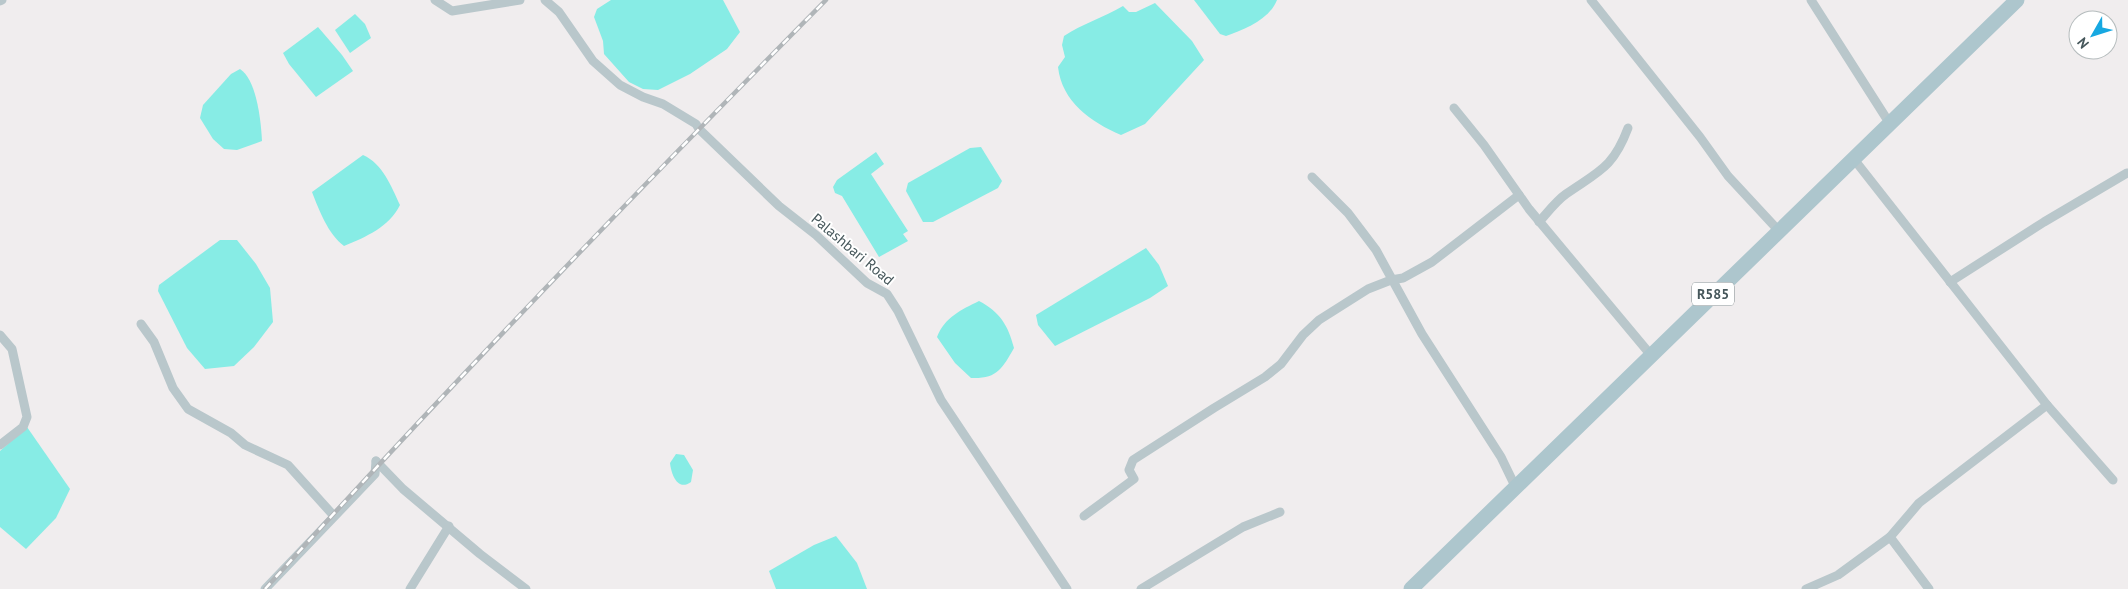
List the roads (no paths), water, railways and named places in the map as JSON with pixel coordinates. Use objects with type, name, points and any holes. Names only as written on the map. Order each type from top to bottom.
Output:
[{"type":"main road","name":"R585","points":[[1411,589],[1650,354],[2017,0]]},
{"type":"street","points":[[435,0],[452,11],[520,0]]},
{"type":"street","name":"Palashbari Road","points":[[545,0],[559,12],[593,61],[620,85],[643,97],[663,104],[696,124],[779,206],[816,235],[868,283],[887,294],[898,311],[941,400],[1067,589]]},
{"type":"street","points":[[1591,0],[1700,137],[1728,176],[1778,230]]},
{"type":"street","points":[[1811,0],[1890,124]]},
{"type":"street","points":[[1454,108],[1484,145],[1540,222],[1650,354]]},
{"type":"street","points":[[1540,222],[1566,194],[1605,168],[1619,150],[1628,128]]},
{"type":"street","points":[[1853,158],[2047,405],[2113,480]]},
{"type":"street","points":[[1950,282],[2044,222],[2127,173]]},
{"type":"street","points":[[1312,177],[1363,231],[1376,250],[1391,280],[1439,362],[1501,457],[1515,486]]},
{"type":"street","points":[[1084,516],[1134,479],[1129,470],[1133,460],[1264,377],[1281,364],[1303,335],[1319,320],[1368,288],[1403,278],[1432,262],[1519,195]]},
{"type":"street","points":[[141,324],[154,342],[173,388],[188,409],[232,433],[245,445],[288,465],[334,516]]},
{"type":"street","points":[[0,335],[12,349],[27,417],[23,426],[0,445]]},
{"type":"street","points":[[1806,589],[1838,575],[1890,537],[1919,503],[2047,405]]},
{"type":"street","points":[[265,589],[375,474],[376,461],[404,489],[526,589]]},
{"type":"street","points":[[1141,589],[1243,527],[1280,512]]},
{"type":"street","points":[[410,589],[448,526]]},
{"type":"street","points":[[1890,537],[1929,589]]},
{"type":"water","points":[[611,0],[723,0],[740,32],[727,49],[690,74],[658,90],[643,89],[629,82],[604,54],[603,41],[594,17],[597,9]]},
{"type":"water","points":[[1194,0],[1277,0],[1268,13],[1256,23],[1226,36],[1220,34]]},
{"type":"water","points":[[1155,3],[1192,41],[1204,60],[1145,124],[1121,135],[1089,117],[1065,91],[1058,67],[1065,57],[1062,45],[1064,36],[1123,6],[1129,12],[1136,12]]},
{"type":"water","points":[[355,14],[365,24],[371,38],[350,53],[335,30]]},
{"type":"water","points":[[318,27],[353,71],[316,97],[289,64],[283,53]]},
{"type":"water","points":[[240,69],[246,74],[254,92],[259,113],[262,141],[237,150],[224,149],[213,139],[200,118],[203,105],[231,74]]},
{"type":"water","points":[[981,147],[1002,181],[998,188],[933,222],[923,222],[906,191],[908,183],[970,148]]},
{"type":"water","points":[[876,152],[884,164],[871,174],[908,231],[903,234],[908,241],[879,257],[842,196],[835,193],[833,187],[837,180]]},
{"type":"water","points":[[363,155],[381,170],[390,183],[400,205],[383,225],[368,235],[344,246],[333,235],[321,214],[312,192]]},
{"type":"water","points":[[220,240],[237,240],[256,264],[270,288],[273,322],[254,347],[234,366],[205,369],[187,348],[158,291],[159,285]]},
{"type":"water","points":[[1146,248],[1159,265],[1168,286],[1150,298],[1055,346],[1038,325],[1036,315]]},
{"type":"water","points":[[979,301],[1002,320],[1009,332],[1014,348],[998,371],[987,377],[971,378],[955,363],[937,337],[949,319]]},
{"type":"water","points":[[27,427],[70,489],[56,518],[26,549],[0,527],[0,451]]},
{"type":"water","points":[[676,454],[684,455],[693,470],[691,482],[682,485],[676,480],[670,463]]},
{"type":"water","points":[[836,536],[857,563],[867,589],[776,589],[769,571],[814,545]]},
{"type":"railway","points":[[265,589],[542,292],[826,0]]}]
